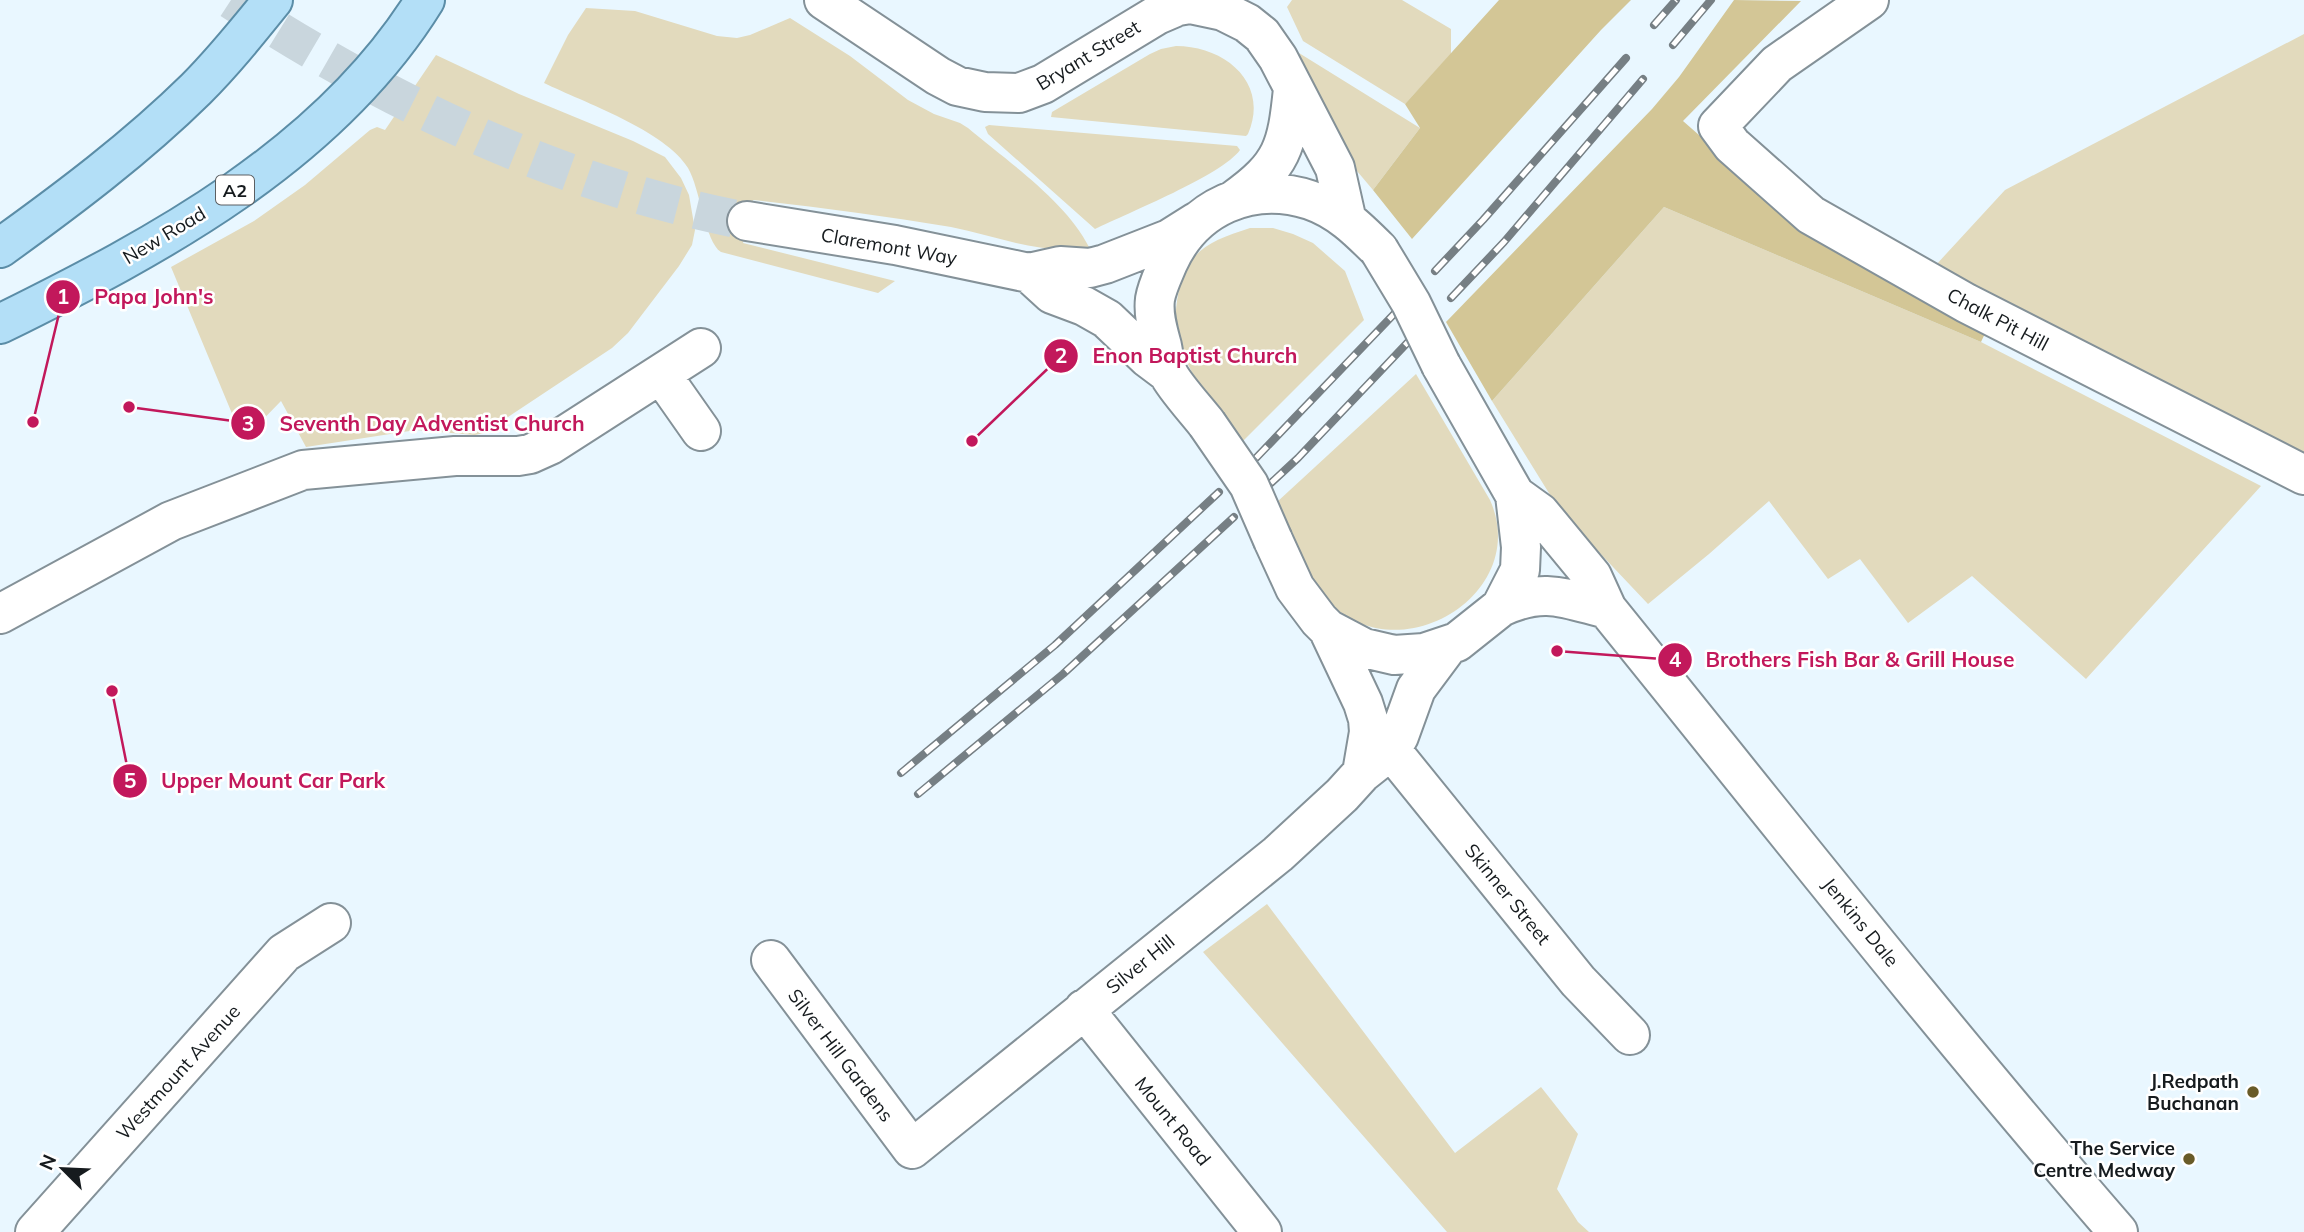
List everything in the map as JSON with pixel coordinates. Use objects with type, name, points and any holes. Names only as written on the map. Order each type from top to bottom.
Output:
[{"type":"main road","points":[[0,248],[72,195],[159,123],[218,66],[273,0]]},
{"type":"main road","name":"New Road","points":[[0,324],[163,237],[277,160],[351,94],[388,51],[425,0]]},
{"type":"street","name":"Bryant Street","points":[[824,0],[938,76],[967,89],[1006,94],[1019,93],[1043,85],[1139,24],[1168,9],[1190,4],[1236,7],[1247,23],[1262,35],[1278,58],[1335,168],[1346,217]]},
{"type":"street","name":"Chalk Pit Hill","points":[[1869,0],[1777,64],[1718,126],[1732,145],[1811,215],[1966,303],[2304,475]]},
{"type":"street","points":[[1234,200],[1264,177],[1276,159],[1286,138],[1293,89]]},
{"type":"street","points":[[1234,200],[1269,195],[1318,203],[1346,217],[1379,250],[1411,303],[1441,365],[1515,495],[1521,547],[1520,570],[1501,607]]},
{"type":"street","name":"Claremont Way","points":[[747,221],[895,245],[1029,273],[1060,266],[1090,268],[1105,264],[1169,239],[1216,208],[1234,200]]},
{"type":"street","points":[[1196,222],[1171,258],[1155,300],[1156,323],[1168,373],[1249,485],[1295,588],[1328,629],[1368,719],[1369,732],[1362,773]]},
{"type":"street","name":"Claremont Way","points":[[1029,273],[1052,293],[1107,319],[1168,373]]},
{"type":"street","points":[[0,614],[172,521],[303,470],[455,456],[530,454],[550,445],[701,348]]},
{"type":"street","points":[[661,374],[701,432]]},
{"type":"street","name":"Jenkins Dale","points":[[1515,495],[1540,513],[1592,576],[1607,609],[1937,1015],[2118,1232]]},
{"type":"street","points":[[1328,629],[1364,648],[1383,653],[1413,655],[1457,642],[1501,607],[1525,596],[1563,597],[1607,609]]},
{"type":"street","name":"Silver Hill","points":[[912,1149],[1278,854],[1362,773],[1391,750],[1416,689],[1448,646]]},
{"type":"street","name":"Skinner Street","points":[[1391,750],[1578,981],[1630,1035]]},
{"type":"street","name":"Westmount Avenue","points":[[35,1232],[284,953],[331,923]]},
{"type":"street","name":"Silver Hill Gardens","points":[[771,960],[912,1149]]},
{"type":"street","name":"Mount Road","points":[[1084,1009],[1262,1232]]},
{"type":"shaded area","points":[[1292,0],[1402,0],[1451,29],[1451,54],[1405,104],[1303,41],[1287,7]]},
{"type":"shaded area","points":[[1499,0],[1631,0],[1412,239],[1373,190],[1420,128],[1405,104]]},
{"type":"shaded area","points":[[1734,0],[1801,1],[1683,121],[1756,185],[1988,327],[1981,342],[1664,207],[1492,401],[1446,322],[1652,109],[1679,77]]},
{"type":"shaded area","points":[[586,8],[635,11],[717,36],[737,38],[790,18],[850,56],[908,100],[968,128],[1051,198],[1079,230],[1089,247],[1037,247],[951,227],[753,200],[743,243],[895,281],[878,293],[721,252],[711,237],[688,168],[677,155],[643,130],[544,83],[568,35]]},
{"type":"shaded area","points":[[2304,34],[2304,456],[1935,266],[2005,190]]},
{"type":"shaded area","points":[[1176,46],[1211,53],[1226,60],[1239,71],[1248,84],[1253,99],[1253,116],[1246,136],[1051,117],[1052,112],[1150,54]]},
{"type":"shaded area","points":[[1299,53],[1420,128],[1373,190],[1346,158]]},
{"type":"shaded area","points":[[436,55],[665,157],[681,178],[689,195],[695,230],[692,245],[628,333],[612,348],[484,433],[475,435],[416,430],[306,447],[281,401],[243,440],[171,267],[254,221],[305,185],[370,130],[377,127],[385,130]]},
{"type":"shaded area","points":[[989,125],[1237,146],[1240,150],[1230,160],[1195,182],[1095,229],[988,134],[985,127]]},
{"type":"shaded area","points":[[1664,207],[1981,342],[2261,486],[2086,679],[1972,576],[1908,623],[1860,559],[1828,579],[1769,501],[1648,604],[1560,511],[1492,401]]},
{"type":"shaded area","points":[[1250,228],[1273,228],[1313,243],[1345,271],[1364,320],[1233,451],[1183,355],[1177,332],[1176,310],[1182,280],[1194,257],[1212,243]]},
{"type":"shaded area","points":[[1416,374],[1490,500],[1498,534],[1492,566],[1476,593],[1451,614],[1421,626],[1389,630],[1357,622],[1328,601],[1304,567],[1277,502]]},
{"type":"shaded area","points":[[1267,904],[1455,1153],[1541,1087],[1578,1134],[1557,1189],[1578,1222],[1589,1232],[1447,1232],[1203,952]]},
{"type":"tunnel","points":[[231,0],[352,73],[478,136],[610,186],[678,206],[747,221]]},
{"type":"railway","points":[[1654,25],[1676,0]]},
{"type":"railway","points":[[1673,45],[1711,0]]},
{"type":"railway","points":[[1435,271],[1626,58]]},
{"type":"railway","points":[[1451,298],[1504,242],[1643,79]]},
{"type":"railway","points":[[1256,458],[1395,313]]},
{"type":"railway","points":[[1271,483],[1409,341]]},
{"type":"railway","points":[[901,773],[1055,645],[1219,492]]},
{"type":"railway","points":[[918,794],[1063,674],[1234,517]]},
{"type":"place","name":"Seventh Day Adventist Church","points":[[129,407]]},
{"type":"place","name":"Papa John's","points":[[33,422]]},
{"type":"place","name":"Enon Baptist Church","points":[[972,441]]},
{"type":"place","name":"Brothers Fish Bar & Grill House","points":[[1557,651]]},
{"type":"place","name":"Upper Mount Car Park","points":[[112,691]]},
{"type":"place","name":"J.Redpath Buchanan","points":[[2253,1092]]},
{"type":"place","name":"The Service Centre Medway","points":[[2189,1159]]}]
